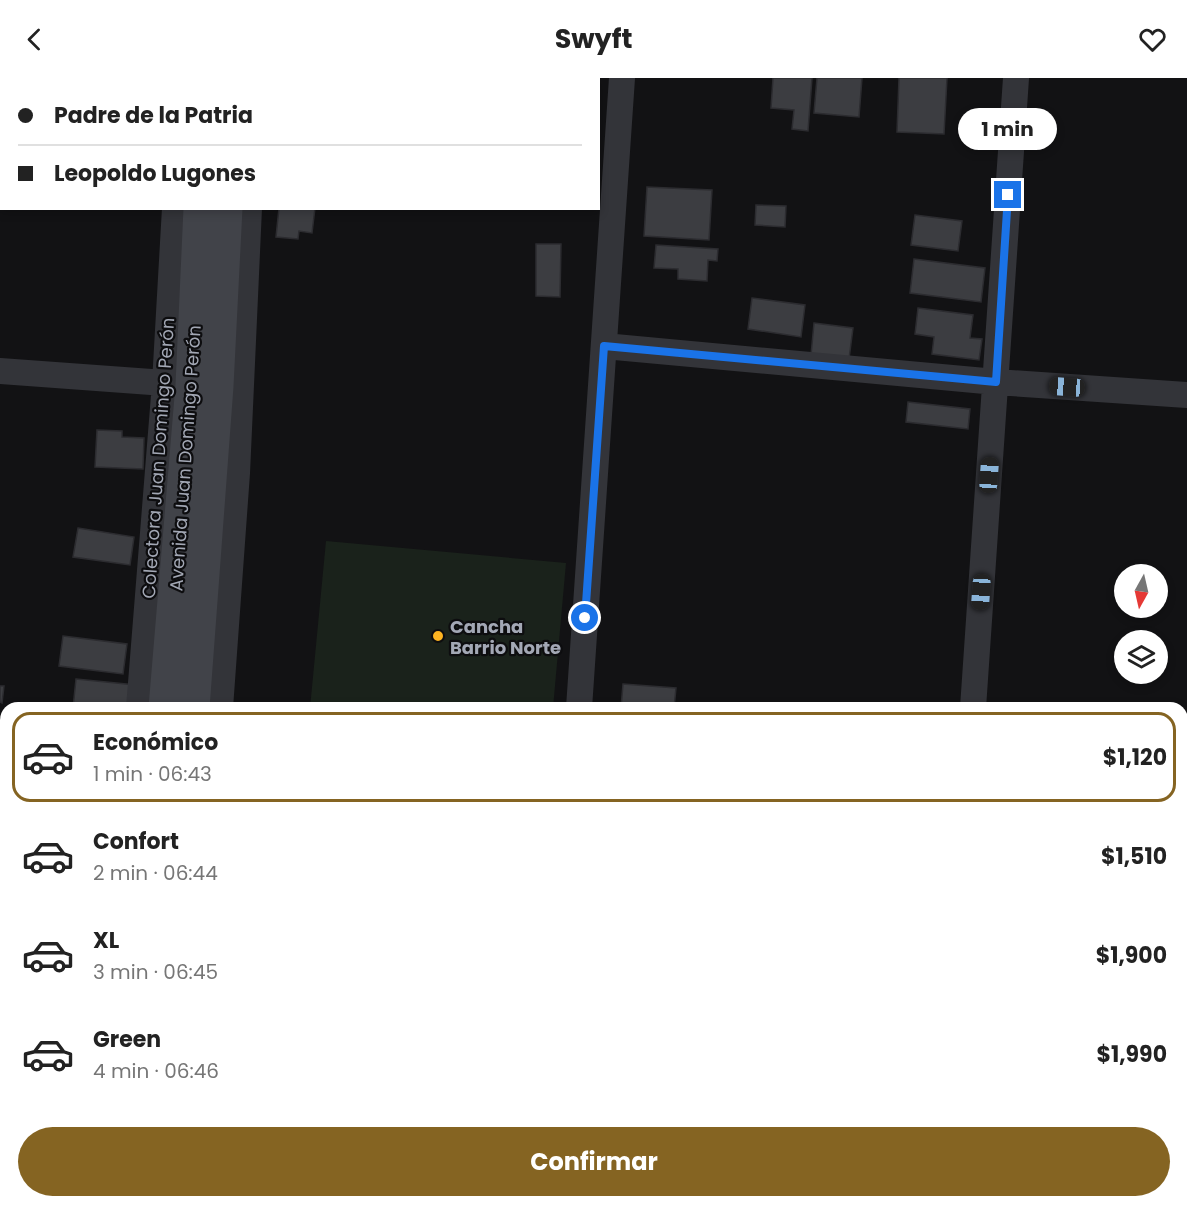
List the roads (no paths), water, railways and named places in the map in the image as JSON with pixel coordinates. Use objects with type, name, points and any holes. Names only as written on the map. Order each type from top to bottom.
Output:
[{"type":"main road","name":"Avenida Juan Domingo Perón","points":[[166,702],[192,385],[200,210]]},
{"type":"main road","name":"Avenida Juan Domingo Perón","points":[[194,702],[217,386],[226,210]]},
{"type":"street","points":[[579,702],[622,78]]},
{"type":"street","points":[[973,702],[1016,78]]},
{"type":"street","name":"Colectora Juan Domingo Perón","points":[[139,702],[165,383],[175,210]]},
{"type":"street","points":[[220,702],[237,473],[249,210]]},
{"type":"street","points":[[604,346],[996,382],[1187,395]]},
{"type":"street","points":[[0,370],[165,383]]},
{"type":"place","name":"Cancha Barrio Norte","points":[[438,636]]}]
